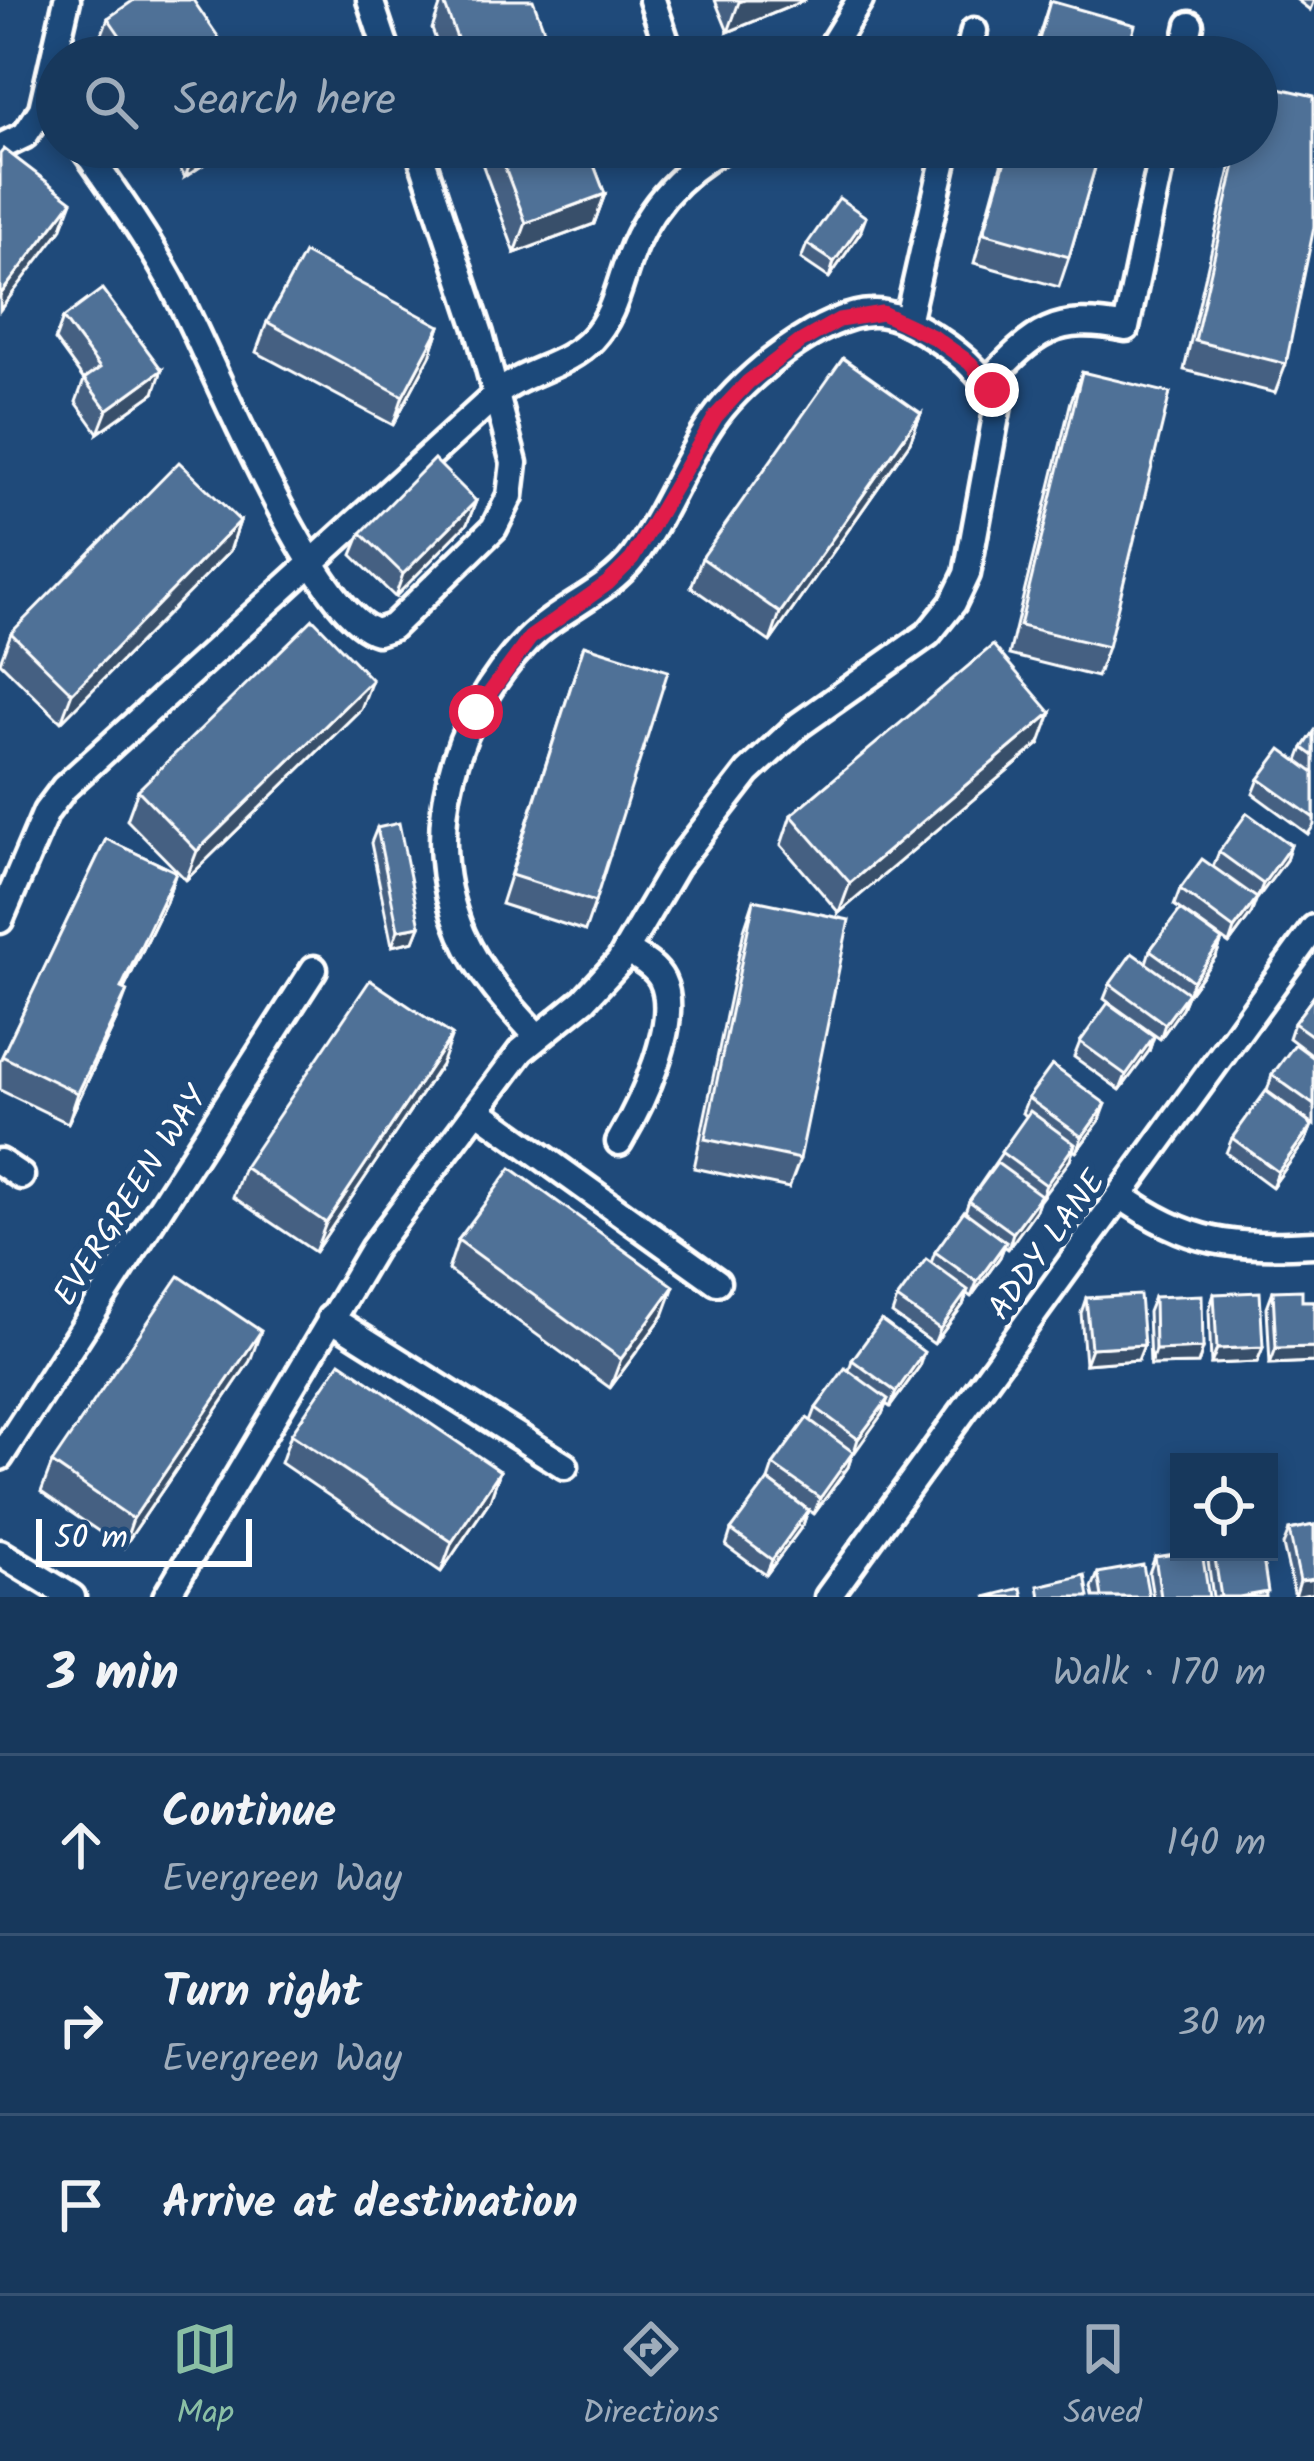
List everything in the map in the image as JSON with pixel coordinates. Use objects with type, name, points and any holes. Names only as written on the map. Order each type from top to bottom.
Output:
[{"type":"street","points":[[62,36],[68,0]]},
{"type":"street","points":[[370,0],[381,36]]},
{"type":"street","points":[[652,0],[664,36]]},
{"type":"street","points":[[838,36],[860,0]]},
{"type":"street","points":[[1188,36],[1190,25]]},
{"type":"street","points":[[973,36],[974,31]]},
{"type":"street","points":[[0,147],[25,135],[36,118]]},
{"type":"street","points":[[97,168],[170,279],[312,562],[345,610],[377,632],[392,627],[484,540],[505,512],[514,463],[497,394],[425,168]]},
{"type":"street","points":[[0,920],[46,812],[64,788],[497,394],[515,380],[568,358],[592,339],[609,315],[629,257],[658,202],[695,168]]},
{"type":"street","points":[[907,322],[942,168]]},
{"type":"street","points":[[987,382],[1025,344],[1056,326],[1085,321],[1126,328],[1160,168]]},
{"type":"street","points":[[166,1597],[389,1225],[477,1110],[537,1036],[584,1000],[626,950],[697,835],[748,772],[800,724],[928,634],[953,604],[967,574],[998,405],[987,382],[970,363],[907,322],[869,313],[839,320],[800,342],[748,382],[705,432],[632,559],[608,583],[530,638],[476,712],[444,800],[450,894],[481,969],[537,1036]]},
{"type":"street","name":"ADDY LANE","points":[[827,1597],[1314,928]]},
{"type":"street","points":[[620,1142],[649,1083],[666,1009],[663,981],[626,950]]},
{"type":"street","name":"EVERGREEN WAY","points":[[0,1457],[314,969]]},
{"type":"street","points":[[477,1110],[717,1282]]},
{"type":"street","points":[[1121,1196],[1165,1225],[1208,1241],[1255,1247],[1314,1244]]},
{"type":"street","points":[[330,1318],[565,1466]]},
{"type":"street","points":[[0,1553],[72,1597]]},
{"type":"building","points":[[134,0],[193,0],[218,36],[120,36],[108,18]]},
{"type":"building","points":[[443,0],[533,0],[546,36],[456,36]]},
{"type":"building","points":[[1050,1],[1135,25],[1132,36],[1040,36]]},
{"type":"building","points":[[1278,88],[1314,96],[1314,227],[1286,364],[1195,341],[1234,168],[1278,168]]},
{"type":"building","points":[[4,149],[72,201],[0,295],[0,154]]},
{"type":"building","points":[[505,168],[595,168],[605,194],[526,223]]},
{"type":"building","points":[[1003,168],[1095,168],[1069,257],[984,233]]},
{"type":"building","points":[[839,198],[866,217],[834,262],[807,244]]},
{"type":"building","points":[[304,253],[440,326],[403,396],[267,322]]},
{"type":"building","points":[[102,289],[162,370],[107,410],[84,379],[100,368],[63,318]]},
{"type":"building","points":[[843,358],[921,413],[780,613],[702,558]]},
{"type":"building","points":[[1082,372],[1170,393],[1108,647],[1020,626]]},
{"type":"building","points":[[434,459],[476,501],[403,574],[361,533]]},
{"type":"building","points":[[179,462],[240,521],[72,693],[11,633]]},
{"type":"building","points":[[313,619],[372,680],[197,851],[138,790]]},
{"type":"building","points":[[584,645],[668,671],[595,902],[511,875]]},
{"type":"building","points":[[993,645],[1051,713],[850,883],[791,815]]},
{"type":"building","points":[[1314,732],[1314,756],[1303,748]]},
{"type":"building","points":[[1281,749],[1314,773],[1314,818],[1259,779]]},
{"type":"building","points":[[1247,813],[1291,845],[1263,884],[1219,852]]},
{"type":"building","points":[[399,823],[420,926],[398,930],[377,828]]},
{"type":"building","points":[[106,839],[176,872],[78,1093],[2,1056]]},
{"type":"building","points":[[1202,859],[1257,898],[1234,929],[1180,889]]},
{"type":"building","points":[[754,900],[849,920],[800,1159],[705,1139]]},
{"type":"building","points":[[1180,910],[1222,940],[1193,981],[1150,950]]},
{"type":"building","points":[[1132,953],[1188,993],[1165,1024],[1110,984]]},
{"type":"building","points":[[370,980],[452,1035],[326,1223],[244,1167]]},
{"type":"building","points":[[1314,996],[1314,1037],[1294,1023]]},
{"type":"building","points":[[1108,1003],[1154,1036],[1126,1075],[1080,1042]]},
{"type":"building","points":[[1295,1044],[1314,1058],[1314,1105],[1272,1075]]},
{"type":"building","points":[[1052,1065],[1106,1104],[1082,1137],[1028,1098]]},
{"type":"building","points":[[1266,1091],[1312,1125],[1278,1172],[1232,1138]]},
{"type":"building","points":[[1030,1111],[1075,1144],[1046,1185],[1001,1152]]},
{"type":"building","points":[[997,1163],[1041,1195],[1013,1233],[969,1201]]},
{"type":"building","points":[[511,1168],[674,1286],[621,1359],[458,1240]]},
{"type":"building","points":[[964,1211],[1006,1242],[977,1282],[935,1252]]},
{"type":"building","points":[[926,1259],[968,1290],[940,1329],[897,1299]]},
{"type":"building","points":[[179,1276],[261,1331],[133,1519],[52,1463]]},
{"type":"building","points":[[1302,1290],[1302,1301],[1314,1301],[1314,1347],[1276,1348],[1273,1291]]},
{"type":"building","points":[[1260,1292],[1263,1347],[1217,1349],[1214,1294]]},
{"type":"building","points":[[1140,1295],[1144,1345],[1091,1348],[1086,1298]]},
{"type":"building","points":[[1202,1295],[1203,1348],[1155,1350],[1154,1297]]},
{"type":"building","points":[[881,1320],[924,1352],[896,1392],[852,1360]]},
{"type":"building","points":[[340,1362],[500,1471],[452,1542],[291,1434]]},
{"type":"building","points":[[845,1368],[888,1399],[858,1439],[816,1408]]},
{"type":"building","points":[[807,1418],[853,1452],[820,1498],[773,1465]]},
{"type":"building","points":[[768,1480],[808,1510],[772,1560],[731,1530]]},
{"type":"building","points":[[1314,1525],[1314,1579],[1300,1581],[1289,1530]]},
{"type":"building","points":[[1155,1557],[1203,1561],[1209,1597],[1161,1597]]},
{"type":"building","points":[[1215,1561],[1263,1561],[1268,1592],[1221,1597]]},
{"type":"building","points":[[1143,1565],[1149,1597],[1102,1597],[1098,1573]]},
{"type":"building","points":[[1085,1575],[1089,1597],[1040,1597],[1038,1586]]},
{"type":"building","points":[[1021,1588],[1023,1597],[985,1597]]},
{"type":"route","points":[[476,712],[530,638],[608,583],[632,559],[716,416],[732,396],[800,342],[855,314],[882,313],[935,338],[970,363],[992,390]]}]
